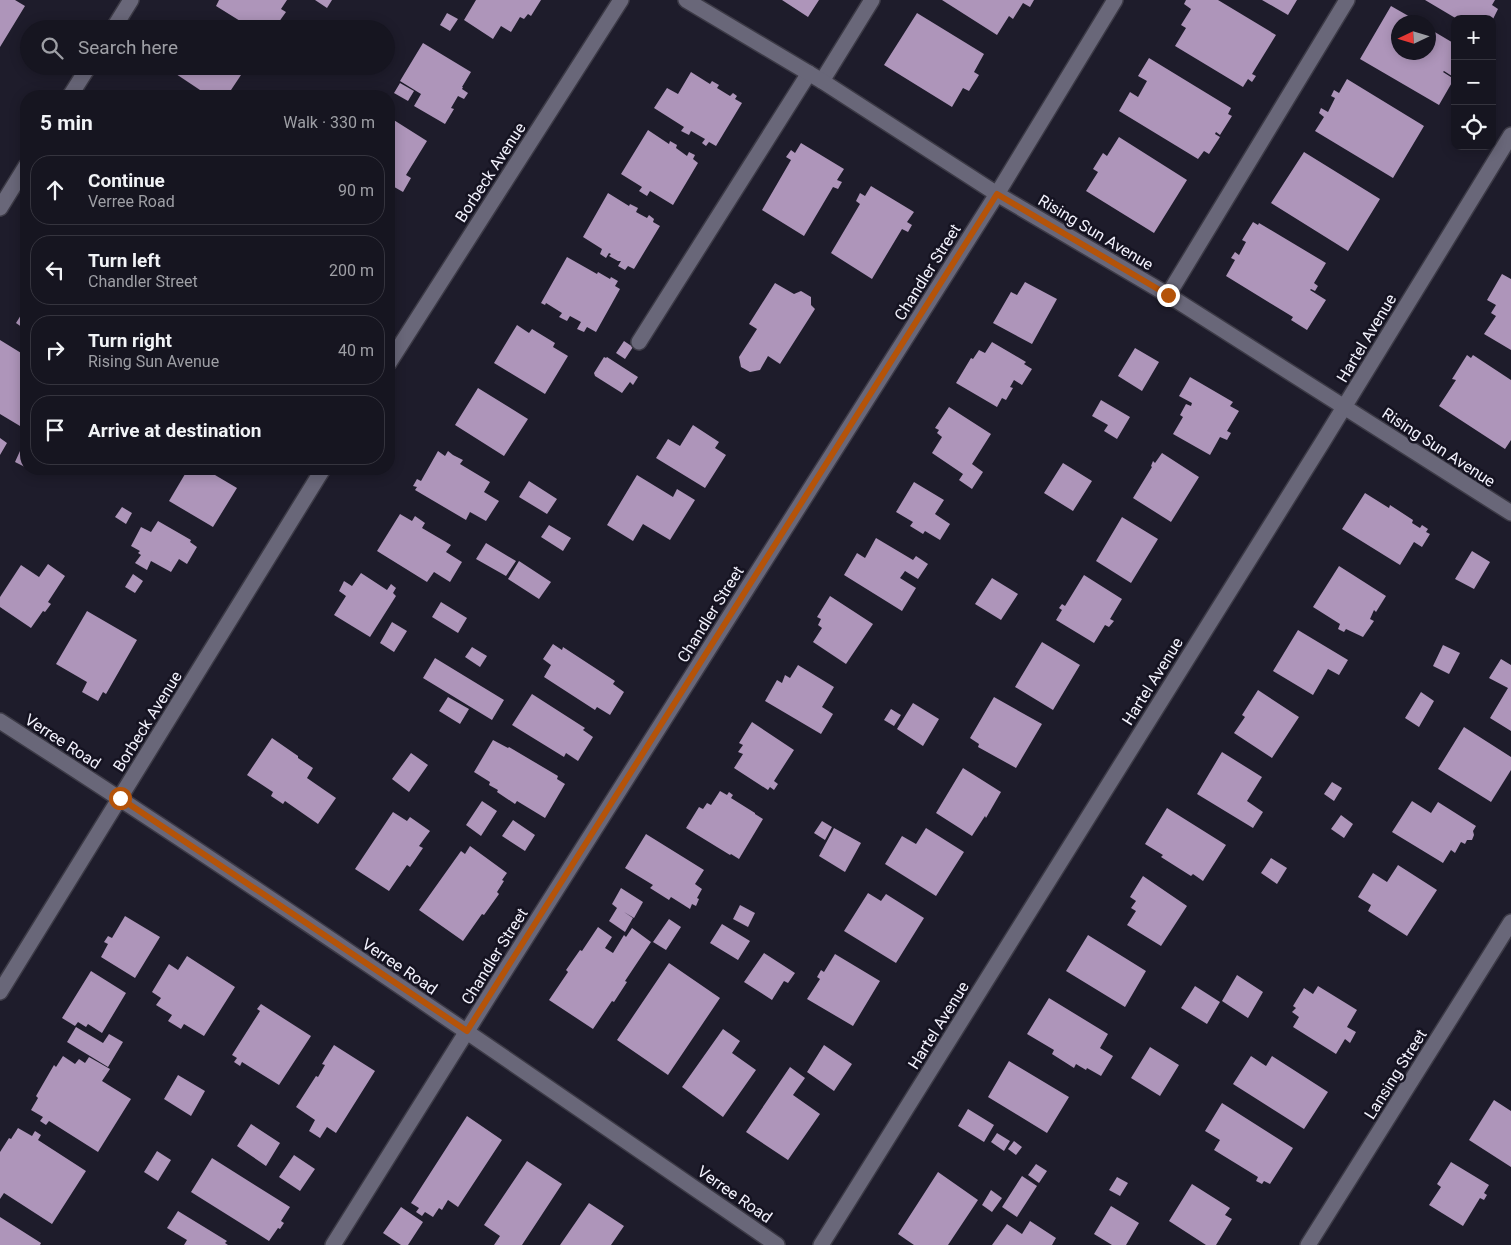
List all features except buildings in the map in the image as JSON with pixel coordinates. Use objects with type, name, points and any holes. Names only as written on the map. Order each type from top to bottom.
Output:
[{"type":"street","points":[[119,20],[131,0]]},
{"type":"street","name":"Borbeck Avenue","points":[[395,354],[621,0]]},
{"type":"street","name":"Rising Sun Avenue","points":[[686,0],[816,77],[997,194],[1168,295],[1511,513]]},
{"type":"street","points":[[639,342],[816,77],[872,0]]},
{"type":"street","name":"Chandler Street","points":[[334,1245],[467,1031],[997,194],[1115,0]]},
{"type":"street","points":[[1168,295],[1346,0]]},
{"type":"street","points":[[74,90],[83,75]]},
{"type":"street","name":"Hartel Avenue","points":[[821,1245],[1344,407],[1511,134]]},
{"type":"street","points":[[0,208],[20,176]]},
{"type":"street","name":"Borbeck Avenue","points":[[0,992],[319,475]]},
{"type":"street","name":"Verree Road","points":[[0,721],[120,798],[467,1031],[777,1245]]},
{"type":"street","name":"Lansing Street","points":[[1308,1245],[1511,922]]},
{"type":"route","points":[[120,798],[467,1031],[997,194],[1168,295]]}]
